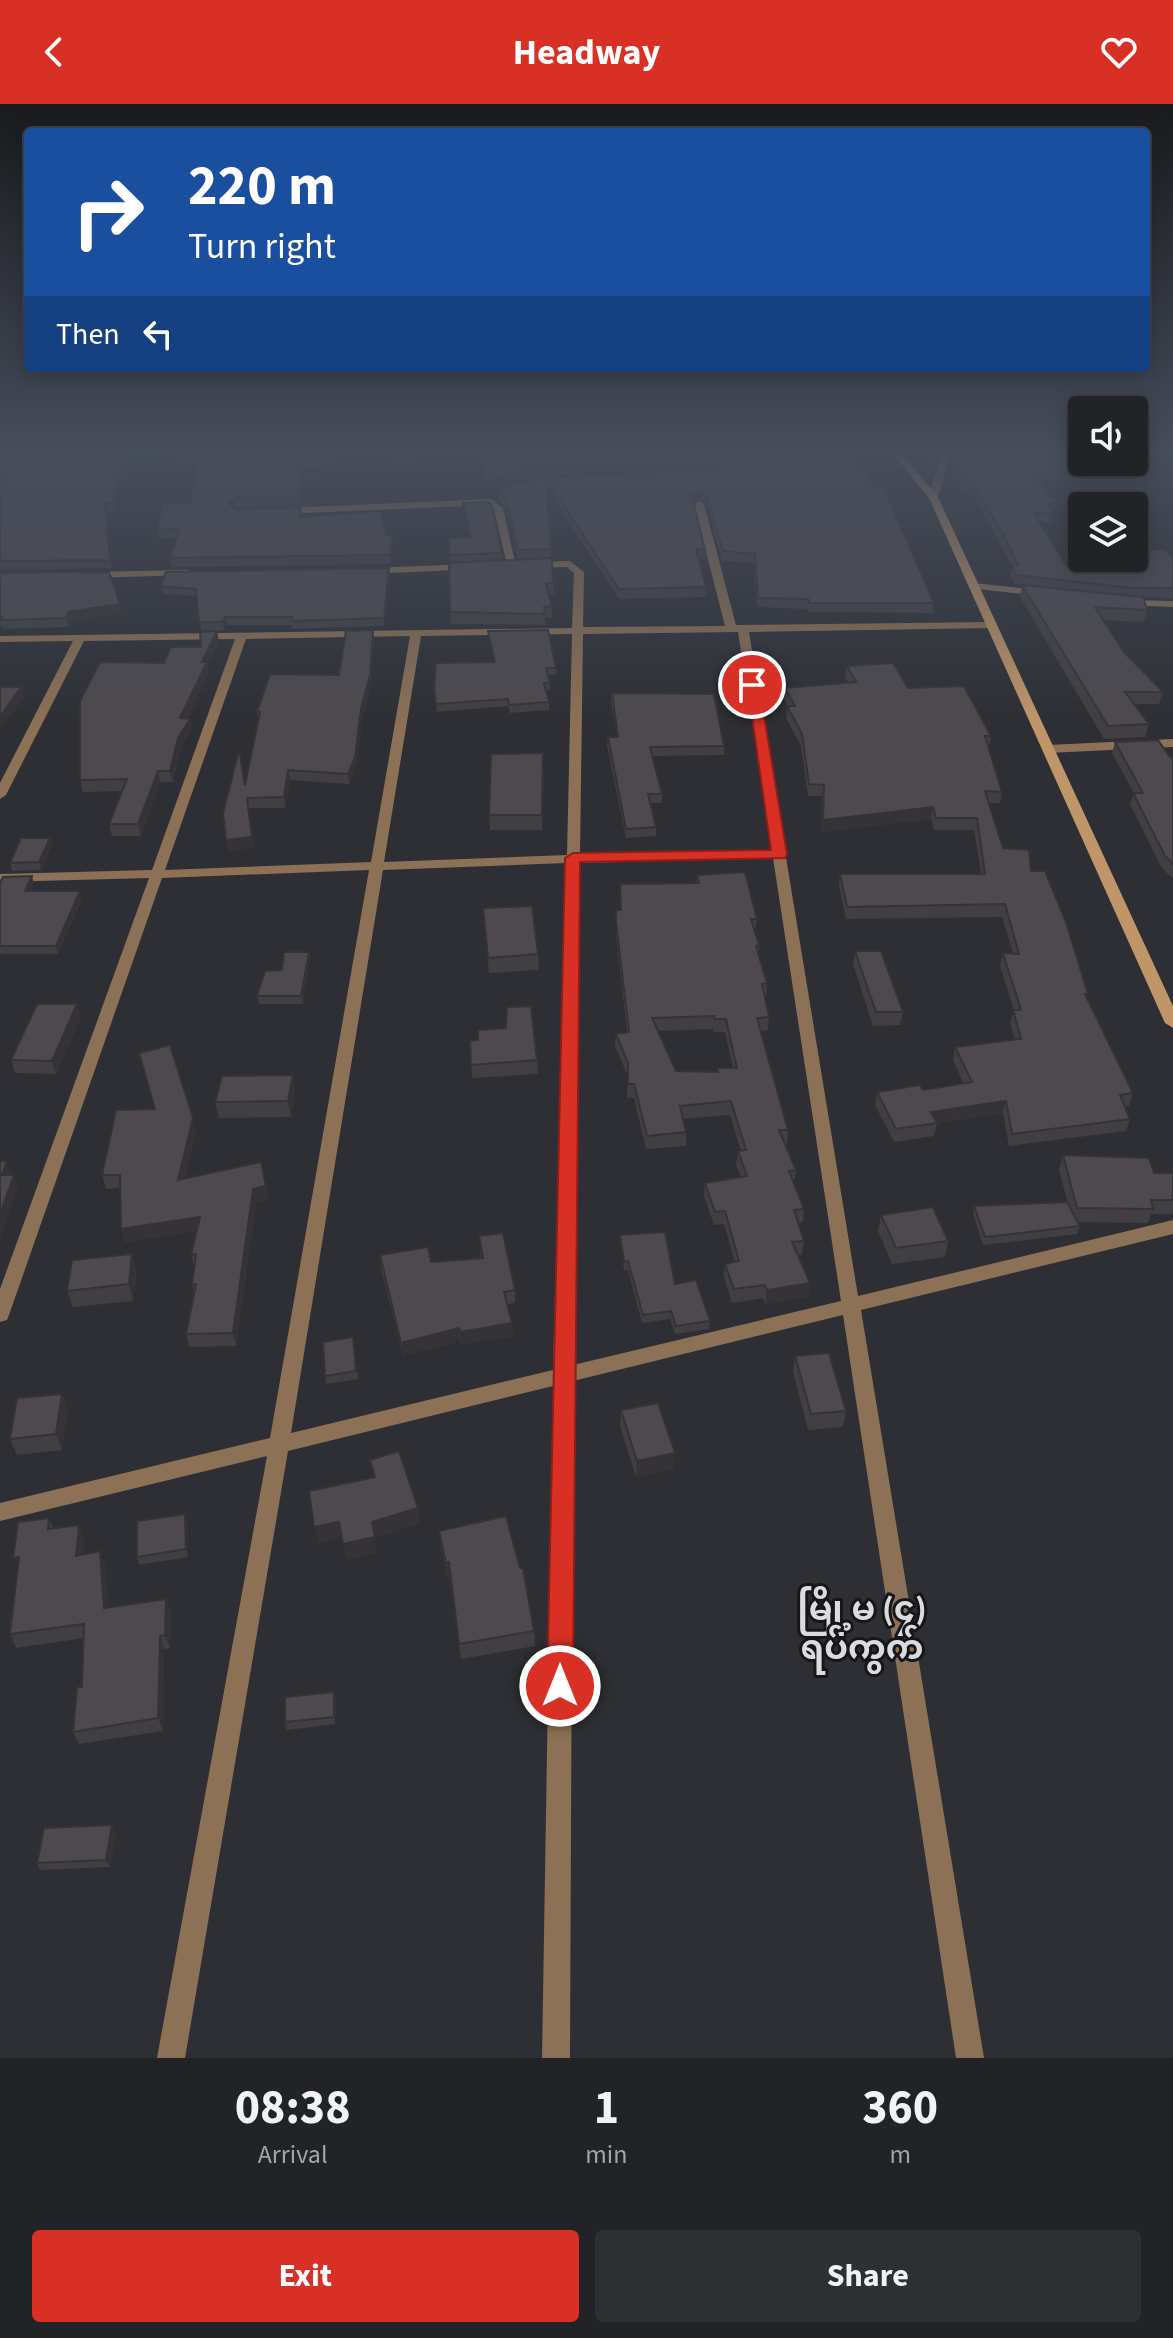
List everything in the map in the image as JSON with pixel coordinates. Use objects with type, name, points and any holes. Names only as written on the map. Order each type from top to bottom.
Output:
[{"type":"main road","points":[[954,543],[1173,1023]]},
{"type":"street","points":[[507,543],[512,565]]},
{"type":"street","points":[[711,543],[737,628],[779,854],[970,2058]]},
{"type":"street","points":[[496,566],[558,563],[575,567],[579,572],[563,1375],[556,2058]]},
{"type":"street","points":[[357,571],[481,567]]},
{"type":"street","points":[[81,575],[204,573]]},
{"type":"street","points":[[973,586],[1056,595]]},
{"type":"street","points":[[1115,602],[1173,604]]},
{"type":"street","points":[[0,639],[991,625]]},
{"type":"street","points":[[171,2058],[416,633]]},
{"type":"street","points":[[0,1315],[242,635]]},
{"type":"street","points":[[0,795],[81,637]]},
{"type":"street","points":[[1048,749],[1173,743]]},
{"type":"street","points":[[0,878],[779,854]]},
{"type":"street","points":[[0,1512],[1173,1227]]},
{"type":"building","points":[[0,543],[108,543],[110,560],[0,561]]},
{"type":"building","points":[[175,543],[392,543],[390,555],[170,558]]},
{"type":"building","points":[[449,543],[500,543],[502,553],[449,555]]},
{"type":"building","points":[[516,543],[551,543],[551,549],[518,550]]},
{"type":"building","points":[[589,543],[703,543],[705,550],[696,549],[706,587],[619,589]]},
{"type":"building","points":[[721,543],[908,543],[934,603],[809,603],[808,599],[758,598],[755,554],[723,551]]},
{"type":"building","points":[[1007,543],[1053,543],[1068,565],[1068,572],[1148,572],[1148,550],[1165,549],[1173,558],[1173,588],[1132,588],[1016,575],[1012,565],[1018,565]]},
{"type":"building","points":[[552,558],[553,583],[546,583],[552,606],[544,607],[545,614],[450,612],[449,563]]},
{"type":"building","points":[[389,568],[384,618],[291,621],[292,617],[225,617],[223,622],[199,622],[196,589],[161,586],[166,572]]},
{"type":"building","points":[[109,572],[120,604],[68,612],[66,618],[1,620],[0,573]]},
{"type":"building","points":[[1022,585],[1143,597],[1147,610],[1095,607],[1124,652],[1163,692],[1125,692],[1149,724],[1108,726]]},
{"type":"building","points":[[373,630],[370,675],[361,709],[355,758],[348,774],[288,770],[284,797],[247,798],[252,837],[226,840],[223,813],[239,750],[245,785],[260,712],[257,712],[270,674],[339,675],[346,631]]},
{"type":"building","points":[[548,630],[556,668],[546,668],[550,683],[544,683],[549,702],[509,705],[508,699],[436,704],[436,663],[495,662],[488,631]]},
{"type":"building","points":[[217,631],[202,662],[207,662],[180,718],[190,719],[178,738],[170,771],[158,771],[138,824],[109,824],[127,779],[80,780],[80,701],[100,662],[164,663],[171,647],[201,647],[200,632]]},
{"type":"building","points":[[893,663],[908,688],[964,686],[991,736],[985,736],[1002,792],[985,791],[1003,848],[1029,850],[1031,871],[1045,871],[1066,922],[1088,994],[1085,994],[1133,1093],[1120,1095],[1130,1119],[1012,1134],[1006,1101],[931,1112],[937,1123],[896,1129],[877,1092],[920,1085],[923,1090],[972,1082],[955,1047],[1021,1039],[1013,1010],[1021,1010],[1003,953],[1019,954],[1005,904],[847,907],[840,874],[985,874],[977,818],[936,818],[933,807],[823,820],[824,785],[809,784],[802,734],[787,706],[795,706],[785,688],[856,682],[847,666]]},
{"type":"building","points":[[0,687],[21,687],[0,717]]},
{"type":"building","points":[[612,693],[714,694],[724,746],[650,747],[662,794],[648,794],[656,827],[626,829],[608,737],[618,737]]},
{"type":"building","points":[[1158,740],[1173,757],[1173,864],[1165,856],[1133,793],[1143,793],[1115,742]]},
{"type":"building","points":[[543,753],[542,815],[489,815],[491,754]]},
{"type":"building","points":[[21,838],[50,838],[39,862],[10,863]]},
{"type":"building","points":[[745,872],[757,919],[751,919],[759,945],[756,946],[767,983],[762,984],[769,1017],[757,1018],[788,1130],[779,1130],[796,1170],[789,1171],[804,1209],[794,1210],[804,1241],[792,1242],[810,1283],[767,1290],[765,1285],[734,1289],[725,1264],[739,1261],[725,1211],[715,1212],[705,1183],[747,1176],[738,1151],[746,1150],[731,1101],[680,1106],[686,1132],[647,1136],[634,1084],[628,1084],[628,1063],[616,1034],[629,1032],[616,922],[616,910],[621,910],[620,884],[699,883],[697,875]],"holes":[[[714,1016],[714,1019],[726,1019],[737,1068],[717,1068],[718,1072],[676,1071],[652,1018]]]},
{"type":"building","points":[[32,876],[25,891],[80,891],[56,946],[0,946],[0,883],[3,877]]},
{"type":"building","points":[[532,906],[538,954],[488,958],[483,908]]},
{"type":"building","points":[[855,951],[881,951],[903,1012],[876,1012]]},
{"type":"building","points":[[284,952],[309,952],[301,996],[257,996],[265,971],[282,970]]},
{"type":"building","points":[[37,1004],[77,1004],[52,1061],[11,1060]]},
{"type":"building","points":[[531,1006],[537,1060],[471,1065],[470,1041],[478,1040],[478,1030],[506,1028],[507,1007]]},
{"type":"building","points":[[170,1045],[193,1118],[178,1180],[261,1162],[266,1186],[253,1189],[233,1333],[186,1334],[196,1284],[192,1285],[196,1254],[191,1255],[200,1217],[121,1229],[120,1175],[102,1175],[116,1110],[155,1109],[139,1053]]},
{"type":"building","points":[[293,1075],[288,1101],[215,1102],[222,1076]]},
{"type":"building","points":[[1063,1155],[1149,1158],[1154,1173],[1173,1173],[1173,1200],[1151,1200],[1153,1209],[1077,1208]]},
{"type":"building","points":[[0,1161],[7,1161],[2,1175],[14,1175],[0,1214]]},
{"type":"building","points":[[1067,1202],[1080,1226],[985,1237],[974,1206]]},
{"type":"building","points":[[933,1207],[948,1241],[896,1248],[881,1215]]},
{"type":"building","points":[[665,1232],[675,1284],[696,1280],[710,1321],[676,1326],[671,1311],[643,1315],[628,1261],[624,1262],[620,1235]]},
{"type":"building","points":[[503,1233],[515,1290],[504,1292],[512,1323],[460,1332],[459,1328],[401,1343],[380,1255],[428,1247],[431,1262],[483,1258],[479,1236]]},
{"type":"building","points":[[132,1254],[129,1284],[67,1291],[72,1260]]},
{"type":"building","points":[[353,1337],[356,1371],[325,1376],[323,1342]]},
{"type":"building","points":[[829,1353],[846,1411],[811,1414],[795,1356]]},
{"type":"building","points":[[62,1394],[56,1434],[10,1439],[17,1398]]},
{"type":"building","points":[[658,1403],[675,1453],[637,1461],[621,1410]]},
{"type":"building","points":[[399,1451],[418,1508],[372,1522],[375,1537],[343,1544],[339,1522],[314,1527],[309,1491],[375,1477],[370,1460]]},
{"type":"building","points":[[185,1514],[186,1549],[137,1557],[137,1521]]},
{"type":"building","points":[[506,1516],[520,1568],[523,1568],[534,1631],[459,1644],[449,1562],[446,1563],[439,1531]]},
{"type":"building","points":[[49,1518],[48,1529],[79,1525],[76,1556],[100,1551],[104,1608],[166,1599],[165,1635],[160,1636],[158,1718],[73,1732],[77,1687],[82,1687],[84,1624],[10,1634],[19,1557],[13,1558],[18,1522]]},
{"type":"building","points":[[334,1692],[334,1717],[285,1722],[285,1697]]},
{"type":"building","points":[[112,1825],[106,1860],[37,1863],[44,1828]]},
{"type":"district","name":"မြို့မ (၄) ရပ်ကွက်","points":[[862,1628]]},
{"type":"route","points":[[560,1686],[573,858],[779,854],[752,685]]}]
